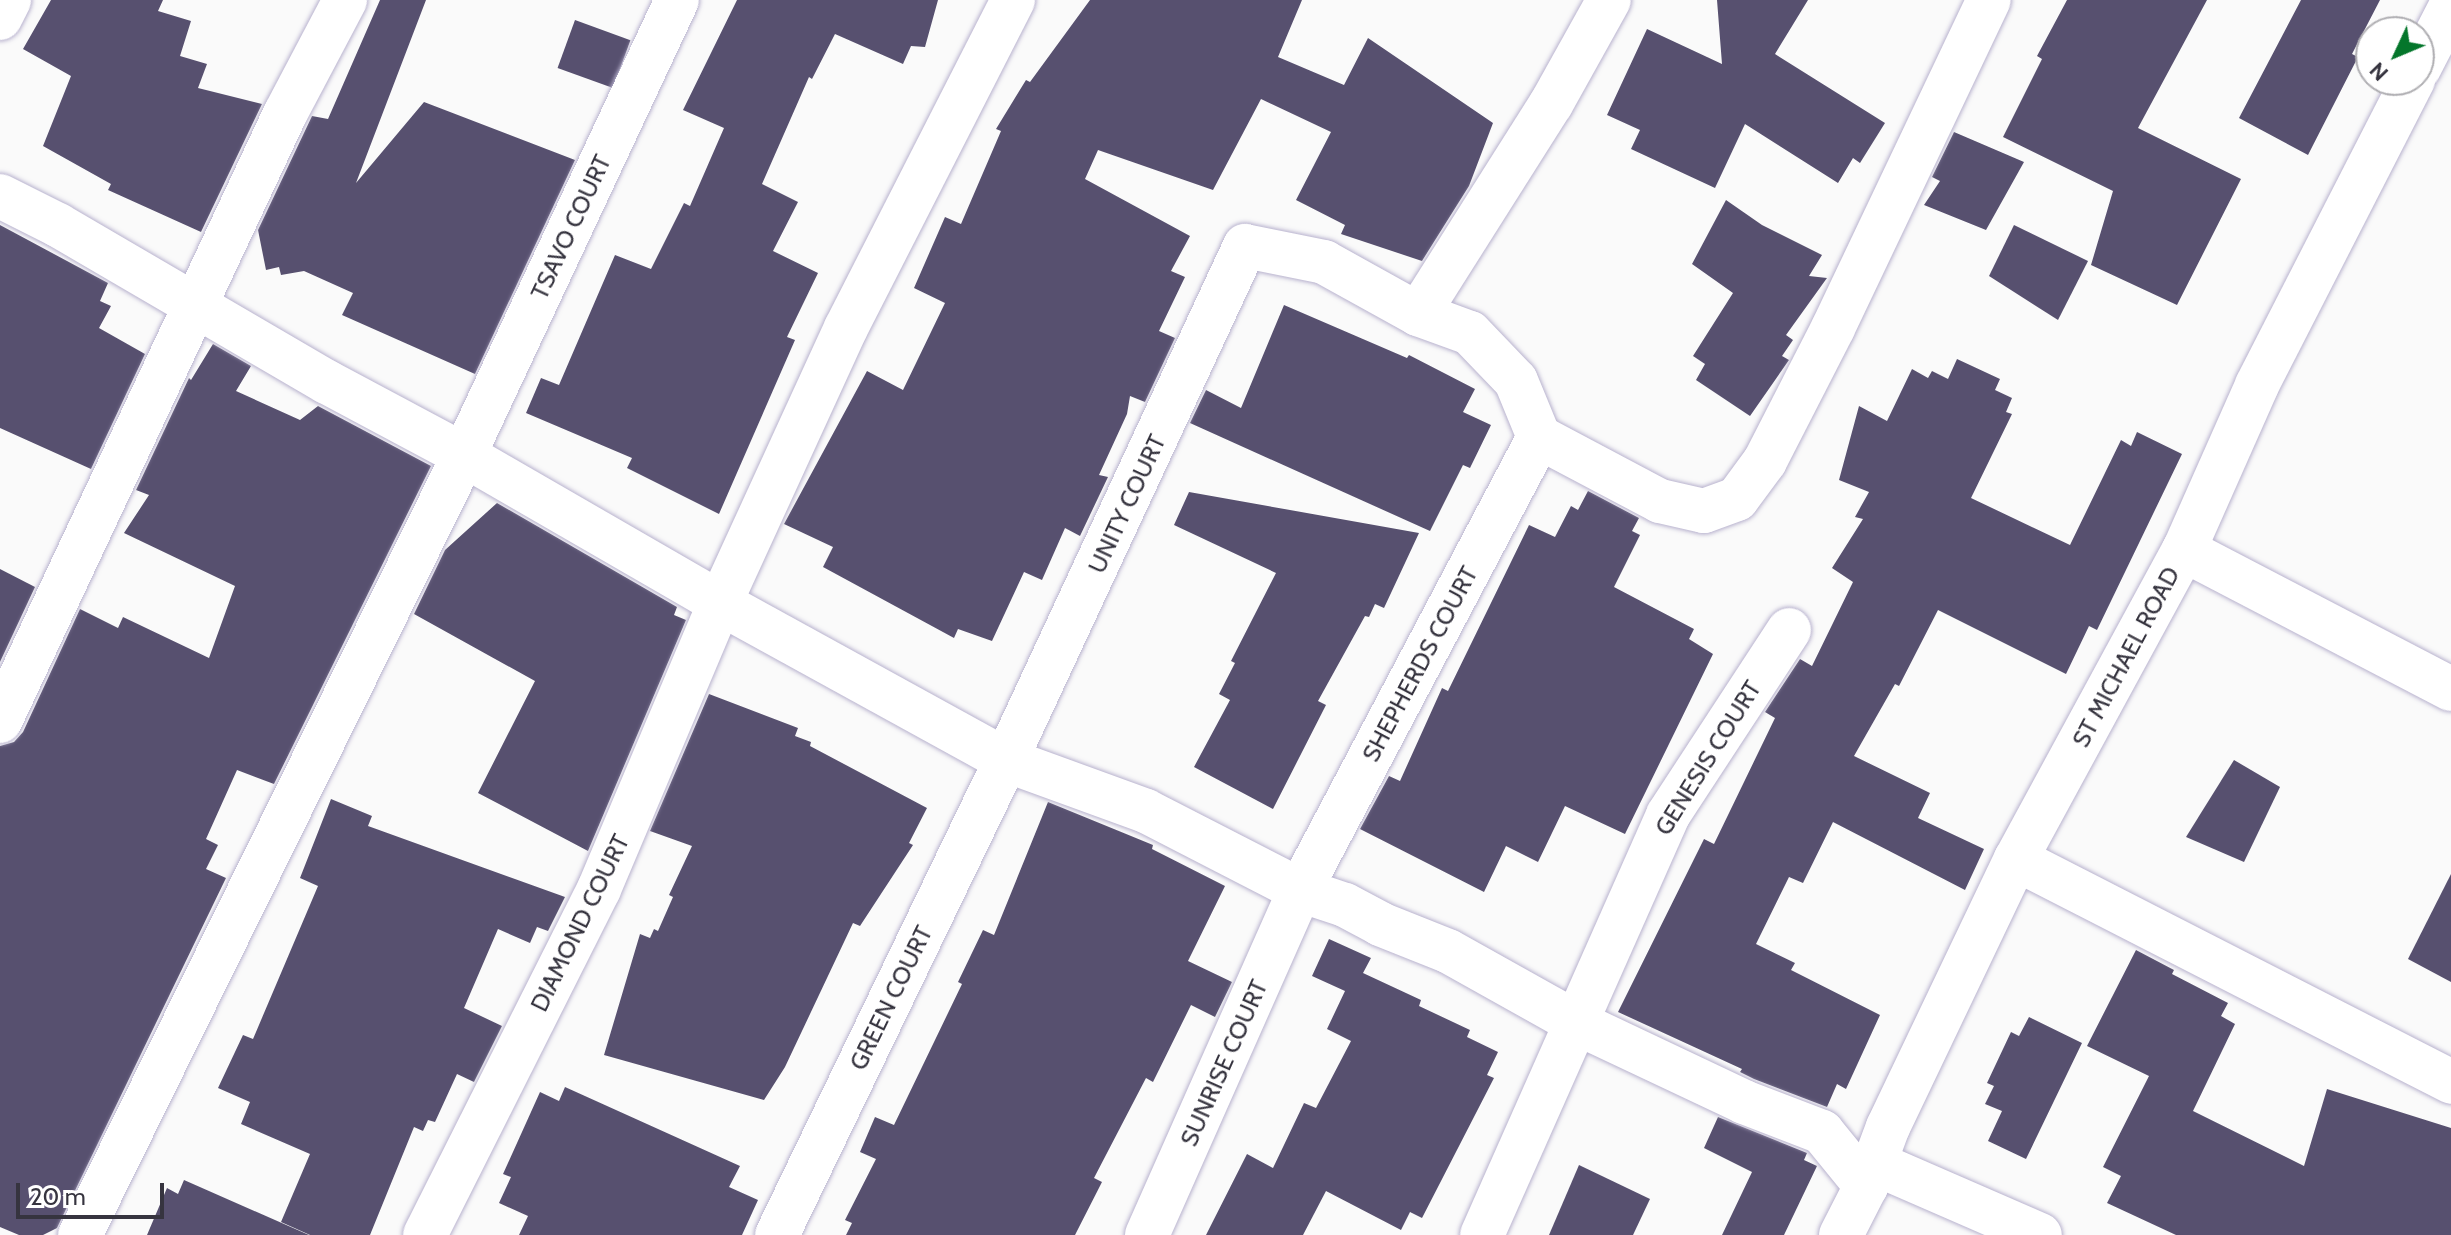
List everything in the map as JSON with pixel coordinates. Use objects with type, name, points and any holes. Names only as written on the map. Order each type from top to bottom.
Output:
[{"type":"street","points":[[0,18],[9,0]]},
{"type":"street","points":[[0,721],[194,304],[285,114],[345,0]]},
{"type":"street","name":"TSAVO COURT","points":[[80,1235],[464,455],[677,0]]},
{"type":"street","name":"DIAMOND COURT","points":[[425,1235],[599,889],[720,603],[846,328],[1013,0]]},
{"type":"street","points":[[1609,0],[1551,104],[1418,314],[1470,333],[1479,342],[1516,381],[1539,437],[1660,501],[1704,511],[1737,499],[1765,461],[1989,0]]},
{"type":"street","points":[[2435,37],[2451,6]]},
{"type":"street","name":"ST MICHAEL ROAD","points":[[1841,1235],[2016,859],[2184,550],[2257,385],[2405,96]]},
{"type":"street","points":[[0,196],[327,382],[464,455],[720,603],[1006,760],[1146,811],[1300,890],[1345,905],[1380,924],[1448,951],[1575,1022],[1744,1102],[1822,1132],[1869,1174],[2040,1235]]},
{"type":"street","name":"UNITY COURT","points":[[1006,760],[1245,246],[1324,262],[1418,314]]},
{"type":"street","name":"SHEPHERDS COURT","points":[[1300,890],[1539,437]]},
{"type":"street","points":[[2184,550],[2451,689]]},
{"type":"street","name":"GENESIS COURT","points":[[1482,1235],[1668,815],[1789,630]]},
{"type":"street","name":"GREEN COURT","points":[[777,1235],[1006,760]]},
{"type":"street","points":[[2016,859],[2451,1082]]},
{"type":"street","name":"SUNRISE COURT","points":[[1147,1235],[1300,890]]},
{"type":"building","points":[[51,0],[163,0],[158,11],[191,21],[180,56],[207,64],[198,88],[262,104],[201,232],[108,190],[111,184],[43,146],[71,76],[23,49]]},
{"type":"building","points":[[380,0],[426,0],[356,183],[424,102],[575,160],[475,374],[342,315],[353,293],[304,271],[281,275],[279,267],[266,270],[258,230],[312,116],[328,119]]},
{"type":"building","points":[[737,0],[938,0],[925,47],[911,46],[903,64],[835,34],[812,79],[809,77],[762,184],[798,202],[773,251],[818,273],[787,337],[795,340],[719,514],[627,468],[632,458],[526,413],[541,378],[559,385],[615,255],[651,269],[684,203],[690,206],[724,128],[683,110]]},
{"type":"building","points":[[1090,0],[1302,0],[1278,57],[1344,85],[1368,38],[1493,123],[1469,186],[1422,261],[1341,234],[1345,225],[1296,200],[1331,132],[1261,99],[1213,190],[1098,150],[1085,179],[1190,236],[1171,271],[1185,277],[1159,331],[1175,338],[1145,402],[1130,396],[1127,414],[1099,475],[1108,477],[1080,536],[1065,528],[1042,580],[1024,572],[992,641],[958,629],[954,638],[823,567],[833,547],[784,524],[867,371],[903,390],[945,303],[914,288],[945,217],[961,224],[1001,131],[996,129],[1026,80],[1030,82]]},
{"type":"building","points":[[1717,0],[1808,0],[1775,54],[1885,123],[1860,163],[1853,158],[1838,183],[1745,124],[1715,188],[1631,149],[1640,130],[1607,115],[1647,29],[1722,64]]},
{"type":"building","points":[[2067,0],[2207,0],[2138,128],[2241,179],[2177,305],[2091,265],[2113,191],[2003,137],[2042,59],[2037,56]]},
{"type":"building","points":[[2301,0],[2380,0],[2372,16],[2355,16],[2355,48],[2352,54],[2355,63],[2308,155],[2239,118]]},
{"type":"building","points":[[575,20],[630,40],[613,88],[558,68]]},
{"type":"building","points":[[1954,132],[2024,162],[1986,230],[1924,205],[1940,181],[1932,177]]},
{"type":"building","points":[[1726,200],[1762,225],[1822,255],[1809,276],[1827,278],[1786,335],[1793,340],[1782,356],[1789,360],[1750,416],[1696,380],[1705,364],[1693,356],[1733,293],[1692,264]]},
{"type":"building","points":[[0,225],[108,283],[100,301],[111,306],[99,328],[145,354],[91,469],[0,428]]},
{"type":"building","points":[[2014,225],[2088,261],[2058,320],[1989,276]]},
{"type":"building","points":[[1284,305],[1407,358],[1409,355],[1475,389],[1463,412],[1491,425],[1470,468],[1463,465],[1430,531],[1190,423],[1206,390],[1241,408]]},
{"type":"building","points":[[213,344],[251,366],[236,391],[300,420],[318,406],[431,466],[274,784],[237,770],[206,839],[218,845],[206,869],[226,878],[57,1228],[43,1235],[19,1235],[0,1227],[0,746],[14,742],[23,732],[80,609],[118,628],[123,617],[209,658],[235,586],[124,533],[149,495],[136,490],[189,378],[191,380]]},
{"type":"building","points":[[1957,359],[2000,379],[1995,390],[2012,398],[2006,412],[2012,414],[1971,498],[2070,545],[2121,440],[2131,446],[2137,432],[2182,454],[2097,630],[2089,626],[2066,674],[1938,610],[1899,686],[1895,684],[1854,756],[1930,793],[1918,818],[1984,849],[1965,890],[1833,822],[1803,883],[1789,877],[1756,944],[1795,963],[1791,970],[1880,1015],[1846,1089],[1837,1084],[1827,1107],[1754,1079],[1740,1072],[1742,1069],[1618,1012],[1704,839],[1714,844],[1775,718],[1765,712],[1800,659],[1812,666],[1853,582],[1832,568],[1863,519],[1855,517],[1869,492],[1839,480],[1859,406],[1887,421],[1912,369],[1928,378],[1932,371],[1948,379]]},
{"type":"building","points":[[1588,491],[1639,518],[1632,531],[1640,535],[1614,587],[1694,629],[1689,639],[1713,654],[1625,834],[1565,806],[1538,862],[1506,846],[1484,892],[1360,829],[1389,776],[1400,781],[1442,688],[1448,691],[1529,525],[1555,537],[1571,506],[1578,510]]},
{"type":"building","points":[[1189,492],[1419,533],[1384,608],[1375,604],[1369,617],[1365,616],[1318,701],[1326,705],[1273,809],[1194,767],[1230,700],[1219,694],[1235,663],[1231,661],[1276,573],[1174,525]]},
{"type":"building","points":[[497,503],[677,607],[674,615],[686,620],[588,851],[478,793],[535,681],[414,614],[445,550]]},
{"type":"building","points":[[0,569],[35,587],[0,662]]},
{"type":"building","points":[[709,694],[798,728],[795,736],[811,742],[810,746],[927,808],[909,843],[913,845],[860,926],[853,923],[785,1067],[764,1100],[604,1055],[640,934],[650,938],[654,929],[658,931],[673,897],[669,895],[692,846],[650,831]]},
{"type":"building","points":[[2234,760],[2280,787],[2244,862],[2186,837]]},
{"type":"building","points":[[331,799],[372,816],[368,826],[565,897],[548,931],[537,927],[530,943],[498,929],[464,1008],[502,1026],[474,1082],[457,1074],[435,1122],[428,1120],[423,1131],[414,1127],[370,1235],[310,1235],[281,1222],[310,1154],[241,1124],[250,1102],[218,1088],[243,1035],[253,1039],[318,886],[300,878]]},
{"type":"building","points":[[1048,802],[1153,845],[1152,849],[1225,886],[1188,961],[1232,982],[1215,1017],[1191,1005],[1153,1082],[1146,1078],[1094,1178],[1102,1182],[1075,1235],[846,1235],[852,1223],[845,1220],[876,1159],[860,1152],[875,1117],[894,1125],[962,984],[958,982],[983,930],[994,935]]},
{"type":"building","points":[[2451,874],[2451,982],[2408,959]]},
{"type":"building","points":[[1329,939],[1371,958],[1363,973],[1421,1000],[1419,1006],[1470,1030],[1467,1037],[1498,1052],[1487,1075],[1494,1078],[1422,1218],[1410,1212],[1401,1230],[1326,1191],[1303,1235],[1206,1235],[1247,1154],[1273,1168],[1304,1103],[1316,1108],[1351,1041],[1327,1029],[1345,991],[1312,976]]},
{"type":"building","points":[[2136,950],[2174,970],[2172,974],[2228,1003],[2221,1016],[2235,1024],[2193,1111],[2304,1166],[2327,1089],[2451,1128],[2451,1235],[2176,1235],[2107,1203],[2121,1176],[2103,1167],[2149,1076],[2087,1046]]},
{"type":"building","points":[[2029,1017],[2082,1043],[2026,1159],[1988,1141],[2002,1111],[1985,1104],[1994,1086],[1987,1083],[2011,1032],[2019,1036]]},
{"type":"building","points":[[565,1087],[740,1166],[729,1187],[758,1200],[742,1235],[519,1235],[528,1216],[499,1203],[511,1177],[503,1174],[540,1092],[559,1101]]},
{"type":"building","points":[[1718,1117],[1807,1153],[1804,1160],[1817,1166],[1784,1235],[1722,1235],[1752,1172],[1704,1148]]},
{"type":"building","points":[[1579,1165],[1650,1199],[1633,1235],[1549,1235]]},
{"type":"building","points":[[184,1180],[309,1235],[147,1235],[167,1188],[178,1194]]}]
